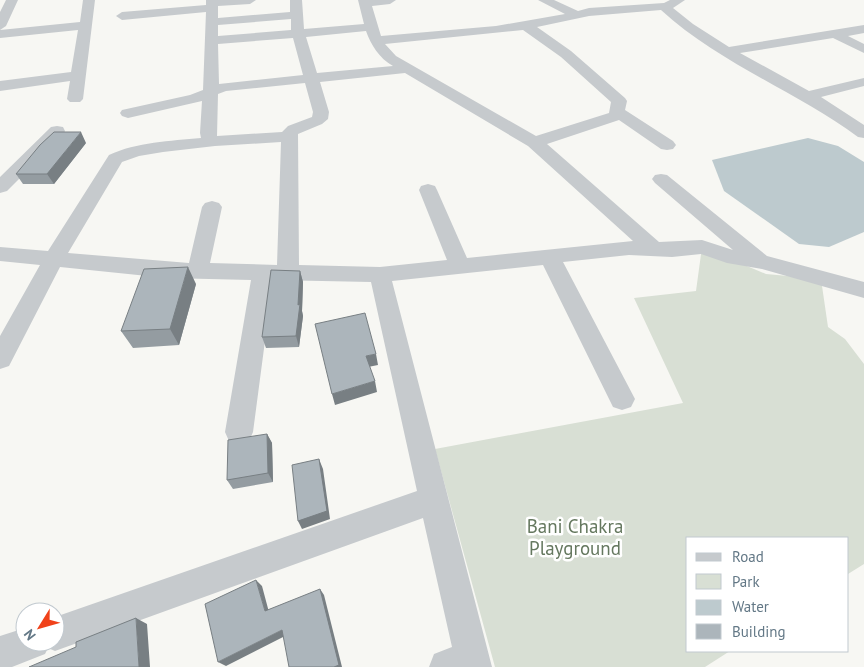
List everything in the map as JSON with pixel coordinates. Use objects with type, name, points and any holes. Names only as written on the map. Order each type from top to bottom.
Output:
[{"type":"street","points":[[0,26],[12,0]]},
{"type":"street","points":[[75,99],[89,0]]},
{"type":"street","points":[[212,8],[250,0]]},
{"type":"street","points":[[390,0],[364,1],[373,34],[383,52],[405,69],[534,142],[566,167],[654,249]]},
{"type":"street","points":[[544,0],[575,14]]},
{"type":"street","points":[[212,41],[298,33],[471,33],[554,21],[575,14],[673,3],[671,12],[696,32],[808,96],[864,133]]},
{"type":"street","points":[[212,8],[211,91],[208,133],[210,139],[216,141]]},
{"type":"street","points":[[122,16],[212,8],[296,8],[298,33],[321,112],[320,119],[290,132],[288,273]]},
{"type":"street","points":[[0,34],[86,25]]},
{"type":"street","points":[[525,25],[566,54],[616,97],[618,101],[616,116],[610,119],[534,142]]},
{"type":"street","points":[[728,51],[864,29]]},
{"type":"street","points":[[835,34],[864,49]]},
{"type":"street","points":[[128,113],[194,99],[211,91],[237,85],[405,69]]},
{"type":"street","points":[[0,86],[78,76]]},
{"type":"street","points":[[808,96],[864,82]]},
{"type":"street","points":[[616,111],[667,144]]},
{"type":"street","points":[[0,187],[57,131]]},
{"type":"street","points":[[0,359],[54,259],[115,159],[121,155],[139,151],[216,141],[289,138]]},
{"type":"street","points":[[660,180],[762,262]]},
{"type":"street","points":[[428,190],[460,266]]},
{"type":"street","points":[[198,271],[212,207]]},
{"type":"street","points":[[0,254],[168,270],[380,275],[629,248],[672,250],[702,247],[727,256],[762,262],[864,290]]},
{"type":"street","points":[[550,257],[622,399]]},
{"type":"street","points":[[239,432],[263,273]]},
{"type":"street","points":[[380,275],[435,499],[464,663]]},
{"type":"street","points":[[65,630],[435,499]]},
{"type":"street","points":[[0,654],[15,649]]},
{"type":"green space","name":"Bani Chakra Playground","points":[[702,247],[766,274],[821,279],[828,327],[845,339],[864,364],[864,564],[849,573],[849,537],[686,537],[686,652],[728,652],[705,667],[495,667],[435,449],[683,403],[634,298],[696,291]]},
{"type":"water","points":[[808,138],[838,146],[864,162],[864,232],[829,247],[799,244],[724,191],[712,160]]},
{"type":"building","points":[[54,132],[81,132],[47,174],[16,174],[40,145]]},
{"type":"building","points":[[188,267],[170,329],[121,331],[144,269]]},
{"type":"building","points":[[271,270],[300,271],[298,305],[300,304],[296,336],[262,337]]},
{"type":"building","points":[[365,313],[376,354],[366,356],[375,381],[332,394],[315,324]]},
{"type":"building","points":[[267,434],[268,473],[227,480],[228,440]]},
{"type":"building","points":[[319,459],[327,511],[298,521],[292,465]]},
{"type":"building","points":[[256,580],[265,611],[320,589],[339,665],[334,667],[289,667],[282,630],[218,662],[205,604]]},
{"type":"building","points":[[136,618],[139,667],[29,667],[76,647],[76,642]]}]
